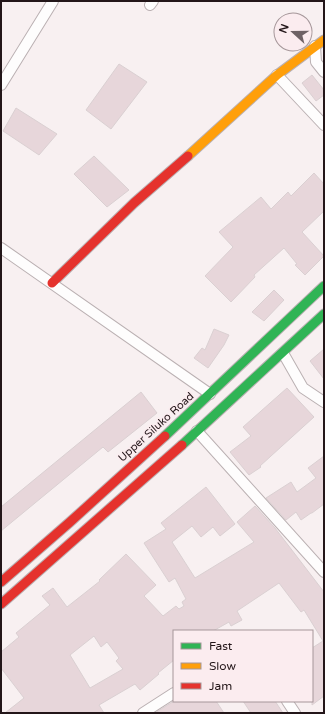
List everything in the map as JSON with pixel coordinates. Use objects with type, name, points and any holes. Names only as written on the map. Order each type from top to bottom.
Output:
[{"type":"main road","points":[[52,283],[134,203],[277,75],[324,40]]},
{"type":"main road","name":"Upper Siluko Road","points":[[1,582],[34,555],[210,394],[271,338],[324,286]]},
{"type":"main road","points":[[1,604],[197,431],[324,314]]},
{"type":"street","points":[[1,85],[53,1]]},
{"type":"street","points":[[315,46],[316,62],[324,72]]},
{"type":"street","points":[[277,75],[324,125]]},
{"type":"street","points":[[1,248],[210,394]]},
{"type":"street","points":[[283,353],[303,388],[324,402]]},
{"type":"street","points":[[197,431],[324,572]]},
{"type":"street","points":[[143,713],[173,694]]},
{"type":"street","points":[[288,702],[295,713]]},
{"type":"building","points":[[119,64],[147,82],[111,129],[86,110]]},
{"type":"building","points":[[312,75],[324,90],[324,95],[316,101],[302,83]]},
{"type":"building","points":[[16,108],[57,134],[39,155],[3,131]]},
{"type":"building","points":[[94,156],[129,190],[107,207],[74,174]]},
{"type":"building","points":[[314,173],[324,184],[324,211],[302,232],[324,256],[305,275],[295,265],[297,264],[284,248],[254,275],[255,277],[231,302],[205,276],[233,247],[219,232],[261,197],[271,209],[288,192],[291,196]]},
{"type":"building","points":[[274,290],[284,300],[264,321],[252,312]]},
{"type":"building","points":[[214,329],[229,335],[208,368],[194,358],[202,348],[205,350]]},
{"type":"building","points":[[324,349],[324,379],[310,361]]},
{"type":"building","points":[[287,388],[314,417],[260,466],[261,467],[249,475],[230,452],[251,436],[243,427]]},
{"type":"building","points":[[141,392],[157,413],[108,452],[103,447],[1,531],[1,507]]},
{"type":"building","points":[[324,456],[324,504],[301,520],[296,512],[286,520],[266,498],[291,482],[297,492],[316,478],[308,468]]},
{"type":"building","points":[[206,487],[235,524],[220,536],[213,527],[201,537],[192,526],[172,542],[195,578],[254,542],[237,522],[255,506],[275,528],[324,592],[324,696],[312,705],[313,647],[323,641],[304,610],[301,612],[279,583],[237,611],[242,620],[231,626],[229,622],[215,630],[173,630],[173,661],[140,690],[135,684],[99,705],[104,713],[5,713],[24,698],[1,668],[1,652],[19,637],[16,633],[50,605],[42,596],[53,588],[67,607],[100,581],[99,580],[126,554],[156,585],[144,596],[163,616],[176,606],[179,609],[184,606],[182,602],[186,599],[175,578],[169,582],[144,543],[166,529],[161,523]],"holes":[[[94,636],[101,647],[107,642],[119,658],[116,661],[123,669],[90,688],[70,655]]]},
{"type":"building","points":[[173,702],[217,702],[224,713],[155,713]]},
{"type":"building","points":[[244,702],[276,702],[283,713],[251,713]]},
{"type":"traffic: fast","points":[[165,436],[324,286]]},
{"type":"traffic: fast","points":[[182,445],[324,314]]},
{"type":"traffic: slow","points":[[188,156],[277,75],[324,40]]},
{"type":"traffic: jam","points":[[52,283],[134,203],[188,156]]},
{"type":"traffic: jam","points":[[1,582],[165,436]]},
{"type":"traffic: jam","points":[[1,604],[182,445]]}]
